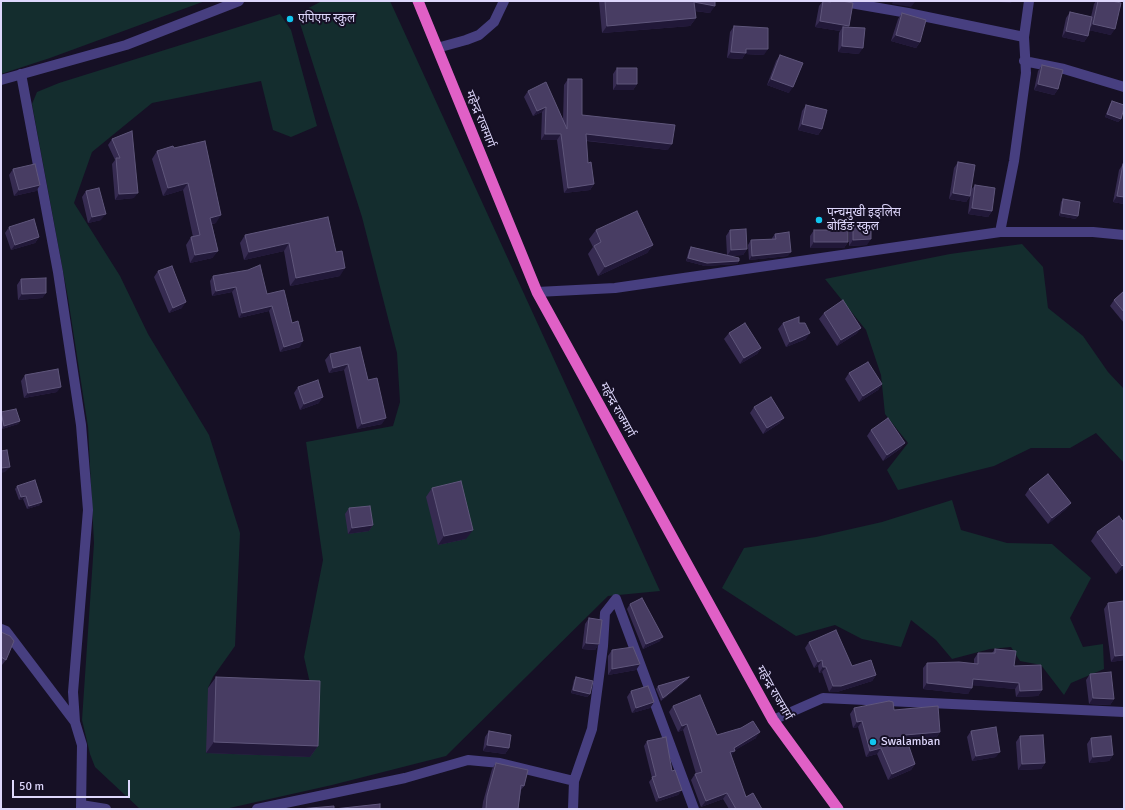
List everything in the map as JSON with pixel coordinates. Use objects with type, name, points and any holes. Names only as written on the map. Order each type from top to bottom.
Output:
[{"type":"highway","name":"महेन्द्र राजमार्ग","points":[[418,1],[537,292],[773,720],[838,809]]},
{"type":"street","points":[[1,80],[126,45],[239,1]]},
{"type":"street","points":[[437,48],[479,35],[494,22],[504,1]]},
{"type":"street","points":[[839,1],[915,14],[1024,37]]},
{"type":"street","points":[[1000,232],[1014,161],[1026,73],[1024,61],[1024,37],[1029,1]]},
{"type":"street","points":[[1024,61],[1064,69],[1124,87]]},
{"type":"street","points":[[21,74],[58,272],[81,425],[88,510],[73,692],[75,722],[82,745],[81,807],[106,809]]},
{"type":"street","points":[[537,292],[615,288],[1000,232],[1093,232],[1124,235]]},
{"type":"street","points":[[573,809],[574,781],[592,730],[603,646],[605,613],[616,599],[694,809]]},
{"type":"street","points":[[1,629],[6,631],[75,722]]},
{"type":"street","points":[[773,720],[823,698],[1124,712]]},
{"type":"street","points":[[257,809],[405,778],[468,760],[500,763],[574,781]]},
{"type":"green space","points":[[1,1],[205,1],[50,58],[1,74]]},
{"type":"green space","points":[[322,1],[390,1],[660,591],[608,596],[446,756],[332,785],[225,809],[140,809],[95,767],[90,754],[82,720],[94,543],[88,427],[68,298],[32,104],[37,92],[59,83],[280,14],[291,30],[317,126],[291,137],[273,130],[261,81],[152,103],[92,152],[74,203],[120,276],[148,334],[209,435],[240,533],[235,646],[213,677],[208,688],[312,692],[304,657],[323,560],[306,442],[393,426],[400,402],[397,353],[362,217],[297,14]]},
{"type":"green space","points":[[1022,244],[1043,267],[1048,308],[1083,336],[1108,372],[1124,389],[1124,463],[1096,433],[1070,448],[1031,448],[994,466],[898,490],[887,470],[908,443],[885,414],[881,375],[866,330],[825,279],[950,254]]},
{"type":"green space","points":[[952,500],[961,530],[1007,543],[1052,544],[1091,578],[1070,618],[1083,647],[1103,644],[1104,669],[1071,683],[1064,695],[1041,665],[1020,661],[1011,647],[990,649],[952,659],[936,640],[911,620],[901,647],[862,639],[835,625],[796,636],[722,588],[744,548],[816,537],[882,522]]},
{"type":"building","points":[[605,1],[715,1],[715,6],[694,2],[696,18],[607,26]]},
{"type":"building","points":[[823,1],[842,1],[853,3],[849,26],[820,21]]},
{"type":"building","points":[[1098,1],[1112,1],[1121,3],[1115,29],[1093,24]]},
{"type":"building","points":[[1070,12],[1092,17],[1088,36],[1066,31]]},
{"type":"building","points":[[902,13],[926,20],[920,42],[896,35]]},
{"type":"building","points":[[734,26],[768,28],[768,49],[746,49],[746,53],[731,52]]},
{"type":"building","points":[[843,27],[865,28],[863,48],[842,46]]},
{"type":"building","points":[[780,55],[803,63],[793,87],[771,79]]},
{"type":"building","points":[[1042,65],[1063,70],[1058,89],[1038,84]]},
{"type":"building","points":[[617,68],[637,68],[637,84],[617,84]]},
{"type":"building","points":[[568,79],[582,79],[582,115],[675,125],[672,144],[586,134],[588,163],[591,162],[594,184],[568,188],[561,134],[545,134],[546,107],[537,111],[528,91],[546,82],[567,129]]},
{"type":"building","points":[[1112,101],[1124,105],[1121,119],[1107,114]]},
{"type":"building","points":[[806,105],[827,110],[822,129],[802,124]]},
{"type":"building","points":[[132,131],[138,193],[119,194],[116,158],[120,158],[112,139]]},
{"type":"building","points":[[205,141],[221,215],[210,218],[218,251],[195,255],[191,237],[200,235],[188,183],[168,188],[157,151],[173,146],[174,148]]},
{"type":"building","points":[[958,162],[975,165],[970,196],[953,193]]},
{"type":"building","points":[[35,164],[40,185],[19,190],[13,169]]},
{"type":"building","points":[[1124,164],[1124,197],[1117,196]]},
{"type":"building","points":[[975,185],[995,188],[992,211],[972,208]]},
{"type":"building","points":[[99,188],[106,214],[92,217],[86,191]]},
{"type":"building","points":[[1063,199],[1080,202],[1078,216],[1061,213]]},
{"type":"building","points":[[637,211],[653,245],[605,267],[594,246],[601,242],[596,230]]},
{"type":"building","points":[[328,217],[336,252],[342,251],[345,268],[296,278],[289,243],[249,252],[245,235]]},
{"type":"building","points":[[34,219],[39,237],[15,245],[9,227]]},
{"type":"building","points":[[853,221],[871,221],[871,239],[853,240]]},
{"type":"building","points":[[746,229],[747,249],[731,250],[730,230]]},
{"type":"building","points":[[814,230],[848,230],[848,242],[814,242]]},
{"type":"building","points":[[789,232],[791,252],[752,256],[751,240],[776,239],[775,234]]},
{"type":"building","points":[[691,247],[739,258],[739,261],[707,263],[688,258]]},
{"type":"building","points":[[260,265],[267,294],[284,290],[292,323],[298,321],[303,341],[284,347],[272,306],[242,313],[236,287],[216,291],[213,276],[248,270]]},
{"type":"building","points":[[172,266],[186,302],[173,308],[158,271]]},
{"type":"building","points":[[46,278],[46,293],[22,294],[21,279]]},
{"type":"building","points":[[1124,291],[1124,312],[1114,300]]},
{"type":"building","points":[[843,300],[861,328],[841,340],[824,313]]},
{"type":"building","points":[[799,317],[799,323],[805,323],[810,333],[790,342],[783,323]]},
{"type":"building","points":[[745,323],[761,348],[744,358],[729,333]]},
{"type":"building","points":[[360,347],[368,380],[377,378],[386,418],[362,424],[348,364],[333,368],[330,354]]},
{"type":"building","points":[[868,362],[882,384],[863,396],[849,373]]},
{"type":"building","points":[[58,369],[61,387],[28,393],[25,375]]},
{"type":"building","points":[[318,380],[323,397],[304,404],[298,387]]},
{"type":"building","points":[[771,397],[784,418],[767,428],[754,407]]},
{"type":"building","points":[[16,409],[20,421],[4,426],[1,412]]},
{"type":"building","points":[[888,418],[905,443],[887,455],[871,430]]},
{"type":"building","points":[[7,450],[10,467],[1,468],[1,451]]},
{"type":"building","points":[[1048,474],[1071,503],[1052,518],[1029,489]]},
{"type":"building","points":[[35,480],[42,502],[29,506],[26,496],[21,497],[17,486]]},
{"type":"building","points":[[461,481],[473,530],[444,536],[432,488]]},
{"type":"building","points":[[370,506],[373,525],[352,528],[349,508]]},
{"type":"building","points":[[1119,516],[1124,523],[1124,564],[1122,566],[1097,532]]},
{"type":"building","points":[[642,598],[663,637],[646,644],[630,604]]},
{"type":"building","points":[[1124,601],[1124,655],[1115,656],[1108,603]]},
{"type":"building","points":[[589,618],[602,620],[599,644],[586,643]]},
{"type":"building","points":[[836,630],[852,666],[871,660],[876,675],[841,686],[833,686],[826,667],[823,667],[822,660],[818,662],[809,642]]},
{"type":"building","points":[[1,632],[10,636],[14,641],[6,660],[1,657]]},
{"type":"building","points":[[633,647],[640,664],[612,669],[612,650]]},
{"type":"building","points":[[995,649],[1016,651],[1014,666],[1041,665],[1042,690],[1020,691],[1019,683],[973,679],[972,688],[927,683],[927,663],[959,662],[978,664],[978,653],[995,653]]},
{"type":"building","points":[[1111,672],[1114,699],[1093,698],[1090,674]]},
{"type":"building","points":[[216,677],[320,681],[318,746],[214,742]]},
{"type":"building","points":[[576,677],[593,681],[590,694],[573,690]]},
{"type":"building","points":[[689,677],[663,698],[658,686]]},
{"type":"building","points":[[648,686],[654,702],[636,708],[631,691]]},
{"type":"building","points":[[700,695],[717,735],[741,728],[753,721],[760,732],[734,748],[735,751],[730,752],[746,797],[753,793],[762,809],[736,809],[727,793],[706,801],[695,774],[702,772],[687,724],[682,726],[673,706]]},
{"type":"building","points":[[889,701],[893,702],[894,710],[938,706],[940,732],[905,735],[915,764],[892,774],[881,748],[870,751],[862,721],[857,722],[854,708]]},
{"type":"building","points":[[996,727],[1000,752],[976,756],[971,731]]},
{"type":"building","points":[[489,731],[511,735],[509,748],[487,745]]},
{"type":"building","points":[[1043,735],[1045,763],[1022,764],[1020,736]]},
{"type":"building","points":[[1111,736],[1113,755],[1093,757],[1091,738]]},
{"type":"building","points":[[666,737],[672,771],[675,770],[682,790],[659,798],[652,777],[656,776],[647,741]]},
{"type":"building","points":[[496,763],[528,770],[524,786],[521,785],[518,809],[486,809],[487,796]]},
{"type":"building","points":[[380,804],[380,809],[334,809]]},
{"type":"building","points":[[334,806],[334,809],[299,809]]},
{"type":"place","name":"एपिएफ स्कुल","points":[[290,19]]},
{"type":"place","name":"पन्चमुखी इङ्लिस बोर्डिङ स्कुल","points":[[819,220]]},
{"type":"place","name":"Swalamban","points":[[873,742]]}]
